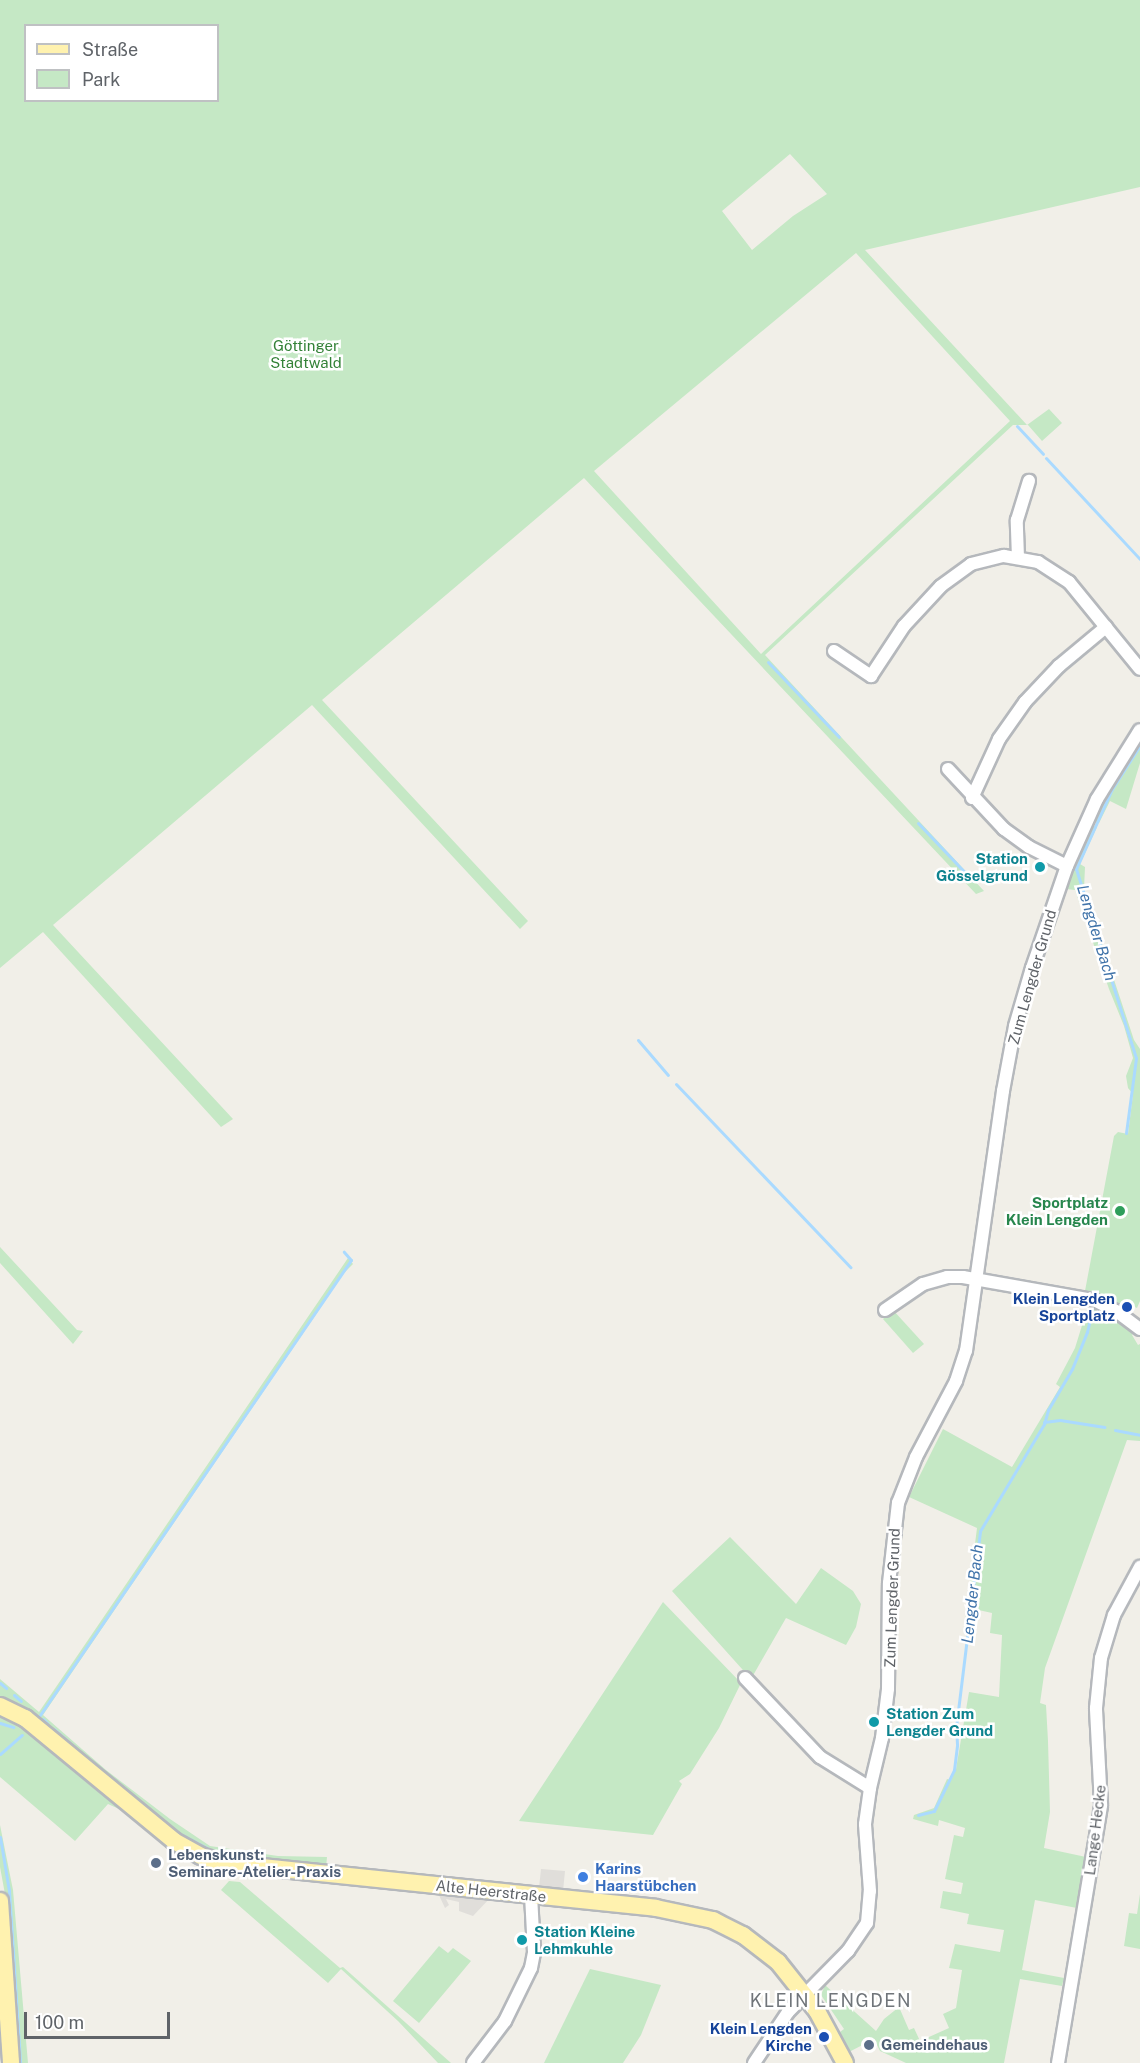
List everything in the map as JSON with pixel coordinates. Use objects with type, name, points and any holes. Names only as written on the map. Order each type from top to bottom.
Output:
[{"type":"main road","name":"Alte Heerstraße","points":[[0,1706],[25,1718],[180,1844],[201,1856],[233,1866],[666,1909],[713,1920],[743,1935],[769,1953],[824,2022],[845,2063]]},
{"type":"main road","points":[[0,1901],[11,2063]]},
{"type":"street","points":[[1018,558],[1017,520],[1029,481]]},
{"type":"street","points":[[834,651],[871,676],[916,611],[962,569],[994,557],[1018,558],[1038,562],[1069,582],[1140,669]]},
{"type":"street","points":[[972,798],[996,744],[1025,702],[1059,666],[1106,627]]},
{"type":"street","name":"Zum Lengder Grund","points":[[754,2063],[788,2012],[852,1946],[867,1923],[870,1891],[865,1824],[870,1788],[882,1737],[889,1678],[889,1583],[898,1503],[916,1457],[956,1381],[971,1331],[1012,1039],[1032,968],[1067,866],[1097,799],[1140,730]]},
{"type":"street","points":[[948,769],[972,798],[1015,838],[1067,866]]},
{"type":"street","points":[[885,1310],[912,1290],[932,1280],[947,1277],[978,1279],[1094,1300],[1116,1311],[1140,1329]]},
{"type":"street","name":"Lange Hecke","points":[[1058,2063],[1100,1813],[1102,1776],[1096,1708],[1101,1658],[1114,1615],[1140,1567]]},
{"type":"street","points":[[746,1678],[820,1757],[870,1788]]},
{"type":"street","points":[[473,2063],[505,2021],[531,1968],[534,1952],[531,1895]]},
{"type":"shaded area","points":[[541,1869],[565,1871],[563,1891],[539,1888]]},
{"type":"shaded area","points":[[437,1891],[491,1897],[473,1916],[459,1911],[459,1902],[446,1899],[449,1905],[445,1908]]},
{"type":"green space","name":"Göttinger Stadtwald","points":[[0,0],[1140,0],[1140,187],[865,250],[1027,425],[1013,425],[765,655],[984,891],[976,894],[584,478],[322,700],[528,921],[520,929],[312,705],[53,925],[233,1119],[221,1127],[43,932],[0,968]],"holes":[[[790,154],[827,194],[793,216],[752,250],[722,211]],[[856,253],[1010,421],[761,654],[594,471]]]},
{"type":"green space","points":[[1049,409],[1062,423],[1042,441],[1028,425]]},
{"type":"green space","points":[[1140,739],[1140,763],[1126,809],[1110,801],[1099,823],[1092,820]]},
{"type":"green space","name":"Sportplatz Klein Lengden","points":[[1090,825],[1097,827],[1080,864],[1085,867],[1084,889],[1134,1040],[1140,1049],[1140,1301],[1137,1308],[1126,1303],[1125,1307],[1118,1308],[1085,1291],[1114,1136],[1118,1132],[1128,1134],[1133,1094],[1128,1088],[1126,1076],[1133,1058],[1124,1026],[1075,890],[1066,889],[1072,873],[1070,872]]},
{"type":"green space","points":[[0,1247],[77,1330],[83,1331],[73,1344],[0,1263]]},
{"type":"green space","points":[[348,1258],[353,1264],[344,1273],[43,1715],[106,1770],[170,1819],[210,1846],[278,1856],[327,1857],[326,1868],[224,1857],[184,1840],[21,1708],[0,1698],[0,1679],[39,1712]]},
{"type":"green space","points":[[1088,1306],[1112,1316],[1134,1333],[1132,1335],[1138,1345],[1140,1344],[1140,1441],[1127,1440],[1045,1668],[1040,1703],[1046,1705],[1050,1812],[1044,1848],[1086,1857],[1077,1908],[1035,1900],[1022,1970],[1064,1978],[1062,1986],[1020,1979],[1004,2063],[906,2063],[880,2051],[874,2039],[849,2052],[840,2032],[844,2029],[821,1995],[825,1985],[876,2031],[884,2019],[899,2007],[909,2030],[914,2028],[920,2041],[949,2028],[943,2014],[956,2008],[962,1970],[949,1968],[955,1944],[1000,1952],[1004,1930],[967,1924],[969,1914],[940,1908],[943,1891],[961,1894],[963,1883],[945,1879],[954,1835],[963,1837],[965,1828],[939,1820],[938,1826],[913,1819],[914,1815],[934,1808],[947,1779],[951,1780],[956,1769],[969,1692],[999,1697],[1002,1635],[990,1633],[992,1613],[974,1609],[970,1631],[964,1630],[977,1528],[909,1497],[943,1429],[1012,1467],[1060,1387],[1056,1384],[1075,1348]]},
{"type":"green space","points":[[893,1310],[924,1344],[913,1353],[883,1319]]},
{"type":"green space","points":[[730,1537],[796,1604],[821,1568],[853,1591],[861,1604],[856,1627],[846,1645],[786,1618],[751,1679],[672,1591]]},
{"type":"green space","points":[[663,1602],[741,1683],[719,1728],[690,1774],[679,1781],[682,1784],[653,1835],[519,1821]]},
{"type":"green space","points":[[0,1713],[10,1716],[122,1805],[119,1809],[108,1804],[75,1841],[0,1777]]},
{"type":"green space","points":[[0,1825],[13,1890],[28,2063],[16,2063],[7,1905],[0,1867]]},
{"type":"green space","points":[[229,1881],[240,1882],[340,1968],[343,1967],[451,2063],[438,2063],[398,2021],[341,1969],[328,1983],[221,1890]]},
{"type":"green space","points":[[1140,1894],[1140,1949],[1124,1946],[1129,1913],[1137,1914]]},
{"type":"green space","points":[[439,1946],[448,1953],[453,1948],[471,1961],[419,2023],[393,2001]]},
{"type":"green space","points":[[590,1969],[661,1985],[641,2035],[623,2063],[544,2063]]},
{"type":"waterway","points":[[1017,426],[1043,454]]},
{"type":"waterway","points":[[1046,458],[1140,559]]},
{"type":"waterway","points":[[768,662],[839,737]]},
{"type":"waterway","name":"Lengder Bach","points":[[1126,1133],[1136,1058],[1076,869],[1112,789],[1140,745]]},
{"type":"waterway","points":[[918,823],[973,881]]},
{"type":"waterway","points":[[638,1040],[668,1075]]},
{"type":"waterway","points":[[676,1084],[850,1267]]},
{"type":"waterway","points":[[40,1715],[351,1260],[344,1252]]},
{"type":"waterway","name":"Lengder Bach","points":[[918,1815],[934,1811],[954,1770],[956,1727],[980,1531],[1044,1424],[1048,1410],[1072,1369],[1087,1332],[1092,1311]]},
{"type":"waterway","points":[[1044,1422],[1060,1420],[1104,1427]]},
{"type":"waterway","points":[[1115,1430],[1140,1435]]},
{"type":"waterway","points":[[0,1683],[6,1688]]},
{"type":"waterway","points":[[14,1695],[21,1701]]},
{"type":"waterway","points":[[43,1719],[47,1723]]},
{"type":"waterway","points":[[0,1723],[13,1727]]},
{"type":"waterway","points":[[54,1729],[91,1762]]},
{"type":"waterway","points":[[0,1754],[22,1735]]},
{"type":"waterway","points":[[173,1830],[208,1849]]},
{"type":"waterway","points":[[0,1837],[9,1891],[20,2063]]},
{"type":"place","name":"Station Gösselgrund","points":[[1040,867]]},
{"type":"place","name":"Sportplatz Klein Lengden","points":[[1120,1211]]},
{"type":"place","name":"Klein Lengden Sportplatz","points":[[1127,1307]]},
{"type":"place","name":"Station Zum Lengder Grund","points":[[874,1722]]},
{"type":"place","name":"Lebenskunst: Seminare-Atelier-Praxis","points":[[156,1863]]},
{"type":"place","name":"Karins Haarstübchen","points":[[583,1877]]},
{"type":"place","name":"Station Kleine Lehmkuhle","points":[[522,1940]]},
{"type":"place","name":"Klein Lengden Kirche","points":[[824,2037]]},
{"type":"place","name":"Gemeindehaus","points":[[869,2045]]},
{"type":"district","name":"KLEIN LENGDEN","points":[[831,2001]]}]
